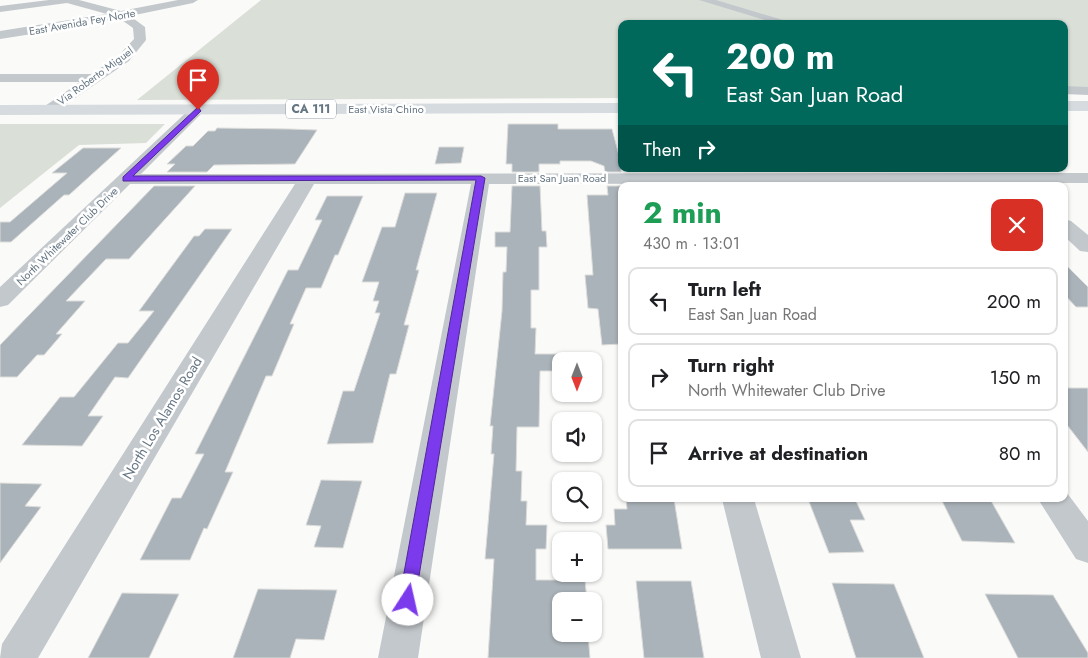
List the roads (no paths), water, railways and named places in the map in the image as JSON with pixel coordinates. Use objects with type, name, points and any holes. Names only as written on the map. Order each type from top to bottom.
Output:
[{"type":"main road","points":[[1068,106],[1088,106]]},
{"type":"main road","name":"East Vista Chino","points":[[0,110],[618,108]]},
{"type":"street","points":[[0,9],[67,0]]},
{"type":"street","name":"Via Roberto Miguel","points":[[47,111],[128,55],[140,40],[142,33],[135,22],[122,15],[67,0]]},
{"type":"street","name":"East Avenida Fey Norte","points":[[0,35],[47,29],[193,0]]},
{"type":"street","points":[[704,0],[776,20]]},
{"type":"street","points":[[0,78],[95,78]]},
{"type":"street","points":[[1068,90],[1088,91]]},
{"type":"street","name":"North Whitewater Club Drive","points":[[0,300],[198,110]]},
{"type":"street","name":"East San Juan Road","points":[[126,179],[481,178],[652,182],[833,182],[1009,177],[1088,178]]},
{"type":"street","name":"North Los Alamos Road","points":[[16,658],[308,178]]},
{"type":"street","points":[[398,658],[481,178]]},
{"type":"street","points":[[1068,228],[1088,246]]},
{"type":"street","points":[[739,502],[781,658]]},
{"type":"street","points":[[1056,502],[1088,548]]}]
